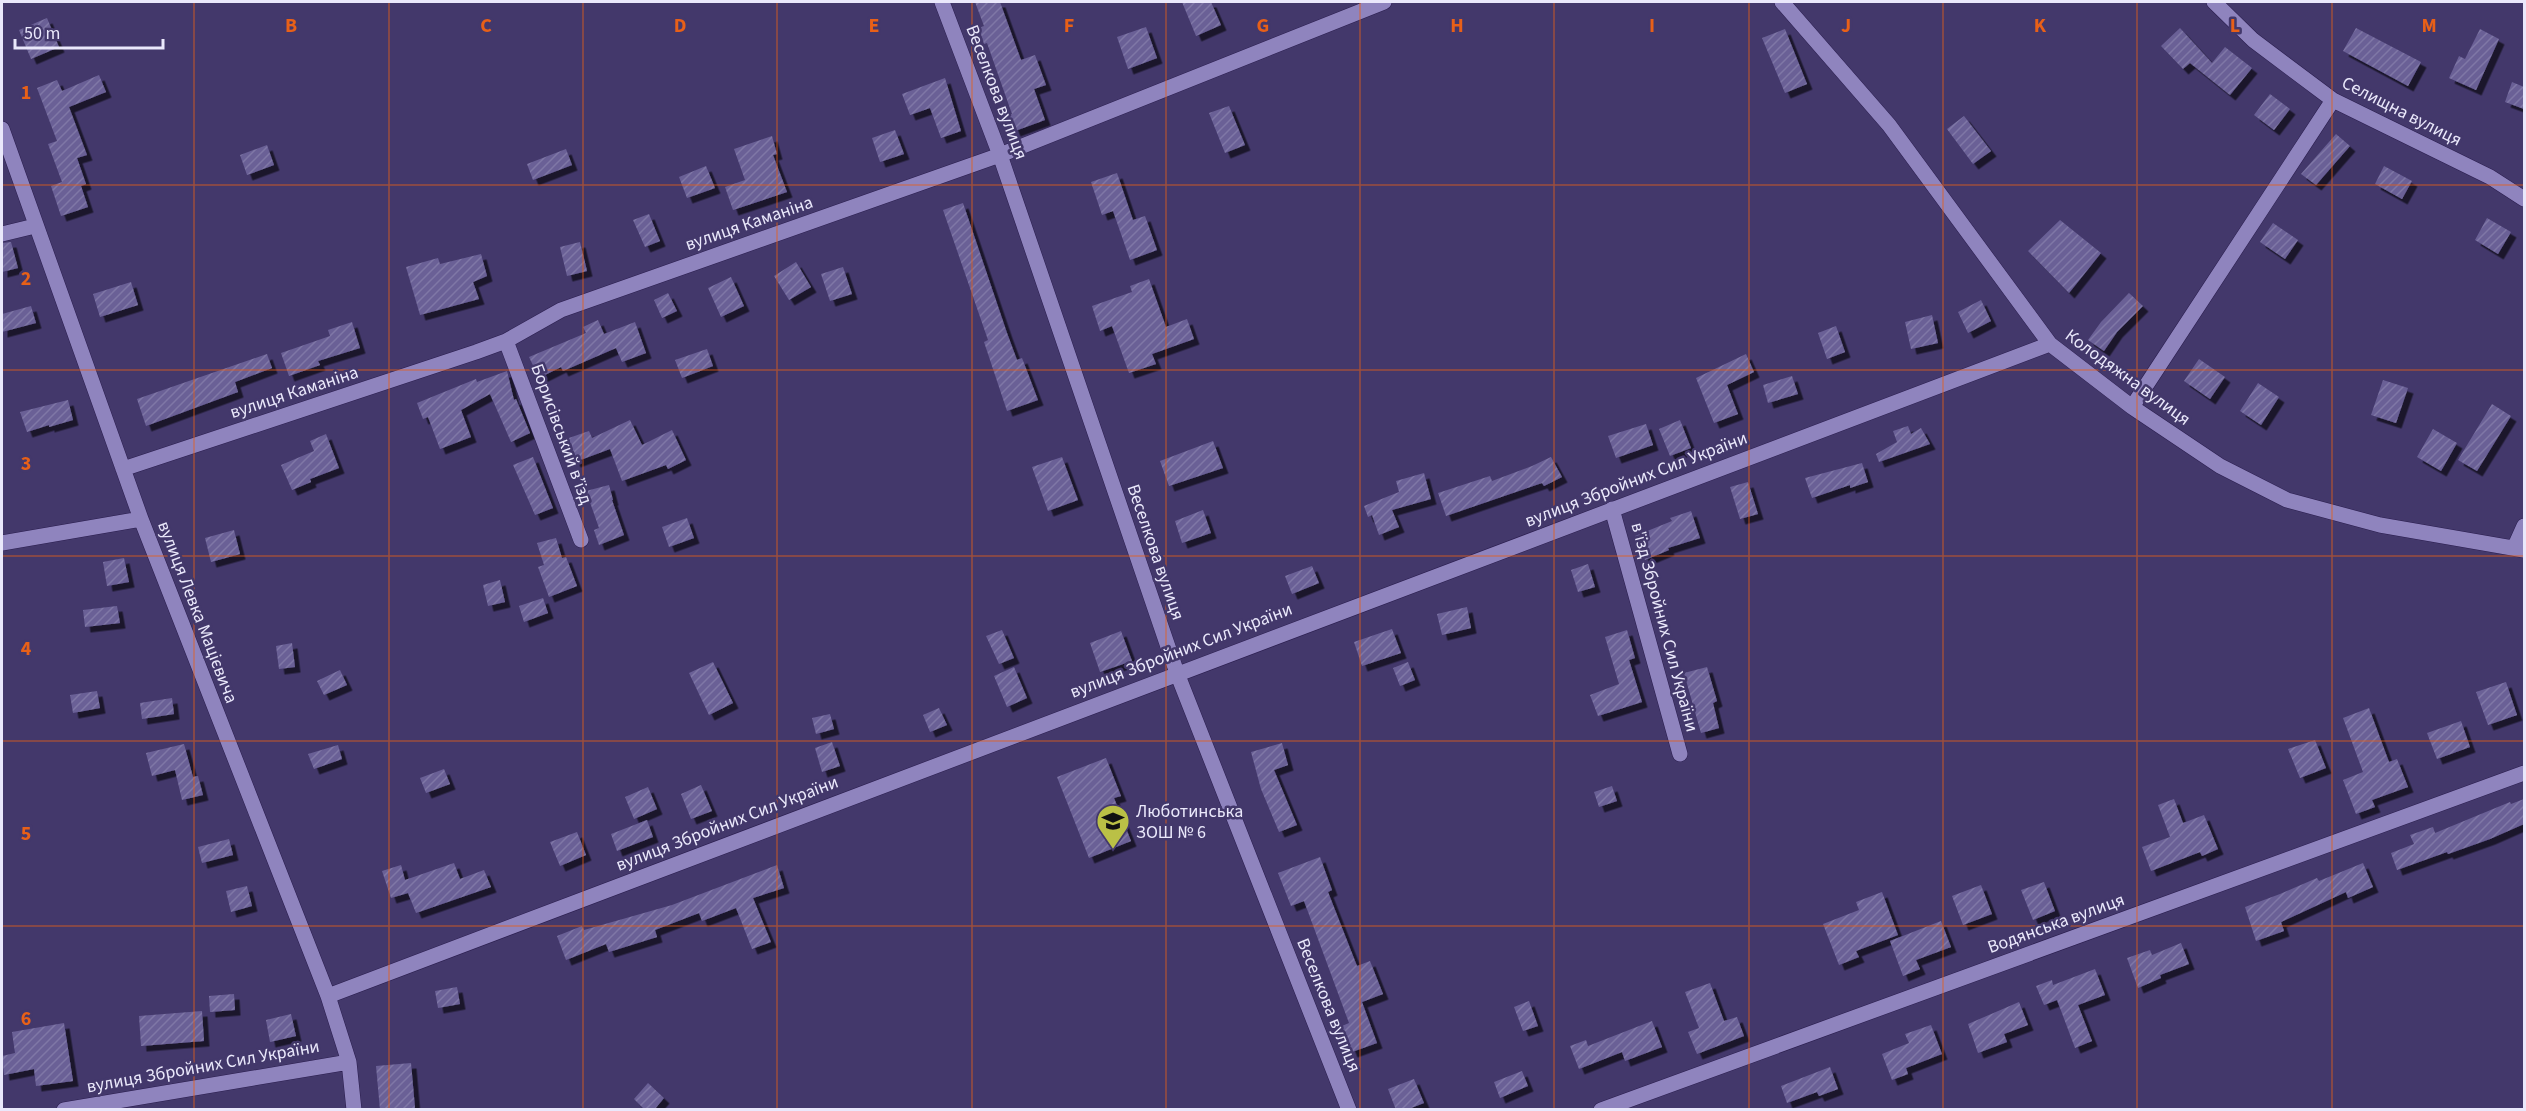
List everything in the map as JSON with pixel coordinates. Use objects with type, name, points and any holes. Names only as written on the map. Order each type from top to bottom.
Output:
[{"type":"street","name":"Веселкова вулиця","points":[[942,2],[1000,155],[1177,673],[1349,1110]]},
{"type":"street","name":"вулиця Каманіна","points":[[123,469],[506,341],[561,310],[1000,155],[1384,2]]},
{"type":"street","name":"Колодяжна вулиця","points":[[1782,2],[1889,125],[2050,344],[2132,407],[2220,466],[2287,500],[2380,525],[2520,548]]},
{"type":"street","name":"Селищна вулиця","points":[[2214,2],[2253,40],[2333,100],[2490,177],[2524,199]]},
{"type":"street","points":[[2132,407],[2333,100]]},
{"type":"street","name":"вулиця Левка Мацієвича","points":[[2,129],[141,519],[328,996],[349,1062],[354,1110]]},
{"type":"street","points":[[2,234],[35,226]]},
{"type":"street","name":"Борисівський в’їзд","points":[[506,341],[581,540]]},
{"type":"street","name":"вулиця Збройних Сил України","points":[[328,996],[2050,344]]},
{"type":"street","name":"в'їзд Збройних Сил України","points":[[1612,509],[1680,754]]},
{"type":"street","points":[[2,543],[141,519]]},
{"type":"street","points":[[2520,548],[2524,526]]},
{"type":"street","name":"Водянська вулиця","points":[[1601,1110],[2524,773]]},
{"type":"street","name":"вулиця Збройних Сил України","points":[[64,1110],[349,1062]]},
{"type":"building","points":[[975,2],[1000,2],[1021,60],[1035,55],[1046,85],[1034,89],[1045,120],[1015,131],[1009,115],[1012,114],[987,43],[984,44],[979,28],[984,26]]},
{"type":"building","points":[[1182,2],[1211,2],[1221,25],[1196,36]]},
{"type":"building","points":[[47,18],[59,47],[31,59],[19,30]]},
{"type":"building","points":[[1146,27],[1157,58],[1128,69],[1117,37]]},
{"type":"building","points":[[2180,28],[2212,63],[2225,47],[2252,68],[2230,95],[2190,63],[2183,69],[2161,46]]},
{"type":"building","points":[[2356,28],[2421,62],[2408,86],[2343,51]]},
{"type":"building","points":[[1785,29],[1807,84],[1785,93],[1762,38]]},
{"type":"building","points":[[2480,29],[2499,39],[2476,90],[2449,78],[2459,56],[2465,59]]},
{"type":"building","points":[[99,75],[106,92],[69,107],[87,155],[77,158],[86,184],[81,186],[88,207],[61,216],[51,186],[62,182],[48,144],[57,141],[37,88],[57,80],[62,91]]},
{"type":"building","points":[[945,78],[961,131],[941,138],[930,108],[910,115],[902,94]]},
{"type":"building","points":[[2512,82],[2524,87],[2524,109],[2505,102]]},
{"type":"building","points":[[2270,94],[2290,109],[2274,130],[2254,115]]},
{"type":"building","points":[[1229,106],[1245,145],[1225,153],[1209,113]]},
{"type":"building","points":[[1964,116],[1991,151],[1973,164],[1947,129]]},
{"type":"building","points":[[895,130],[904,154],[880,162],[872,138]]},
{"type":"building","points":[[2336,134],[2350,146],[2316,185],[2301,174]]},
{"type":"building","points":[[772,136],[777,154],[773,155],[787,192],[733,210],[725,187],[745,180],[734,149]]},
{"type":"building","points":[[267,145],[274,165],[247,175],[240,155]]},
{"type":"building","points":[[566,149],[572,165],[533,180],[527,164]]},
{"type":"building","points":[[706,166],[715,188],[687,198],[679,177]]},
{"type":"building","points":[[2384,166],[2412,181],[2402,199],[2375,184]]},
{"type":"building","points":[[1117,173],[1133,220],[1145,216],[1157,250],[1130,260],[1113,211],[1102,215],[1091,182]]},
{"type":"building","points":[[963,203],[1017,360],[1022,358],[1038,400],[1007,411],[984,342],[988,340],[943,210]]},
{"type":"building","points":[[649,214],[660,241],[645,247],[633,220]]},
{"type":"building","points":[[2487,218],[2511,232],[2498,254],[2475,240]]},
{"type":"building","points":[[2060,220],[2101,253],[2069,293],[2028,251]]},
{"type":"building","points":[[2273,223],[2298,240],[2285,259],[2260,242]]},
{"type":"building","points":[[11,242],[18,268],[2,272],[2,243]]},
{"type":"building","points":[[580,242],[587,271],[567,276],[560,247]]},
{"type":"building","points":[[481,254],[487,276],[473,282],[479,299],[420,315],[406,267],[438,258],[440,264]]},
{"type":"building","points":[[796,262],[811,287],[789,300],[774,276]]},
{"type":"building","points":[[843,267],[852,294],[830,301],[821,274]]},
{"type":"building","points":[[731,277],[744,306],[721,317],[708,288]]},
{"type":"building","points":[[1149,279],[1166,327],[1187,319],[1194,339],[1152,354],[1156,364],[1129,373],[1112,326],[1100,331],[1092,306],[1132,292],[1130,286]]},
{"type":"building","points":[[131,282],[138,305],[100,317],[93,294]]},
{"type":"building","points":[[668,293],[677,311],[662,318],[654,300]]},
{"type":"building","points":[[2129,293],[2143,306],[2117,332],[2104,351],[2088,340],[2101,322]]},
{"type":"building","points":[[1981,300],[1991,321],[1968,333],[1958,312]]},
{"type":"building","points":[[31,306],[36,323],[2,332],[2,314]]},
{"type":"building","points":[[1932,315],[1938,343],[1911,349],[1905,322]]},
{"type":"building","points":[[598,320],[604,334],[635,322],[646,353],[622,362],[616,348],[563,371],[561,367],[539,378],[529,357],[586,333],[583,327]]},
{"type":"building","points":[[352,322],[360,348],[318,361],[320,365],[289,376],[281,353],[330,336],[328,330]]},
{"type":"building","points":[[1836,326],[1845,352],[1827,359],[1818,333]]},
{"type":"building","points":[[707,349],[713,366],[682,378],[675,360]]},
{"type":"building","points":[[267,354],[272,368],[235,382],[238,392],[146,426],[137,399]]},
{"type":"building","points":[[1746,354],[1754,372],[1727,385],[1738,414],[1714,423],[1696,378]]},
{"type":"building","points":[[2199,359],[2225,377],[2210,399],[2184,381]]},
{"type":"building","points":[[507,371],[514,400],[516,399],[530,433],[511,442],[490,394],[461,410],[471,437],[440,449],[428,417],[423,419],[417,403],[476,379],[477,382]]},
{"type":"building","points":[[1792,376],[1798,394],[1768,403],[1763,385]]},
{"type":"building","points":[[2383,380],[2408,388],[2396,423],[2371,415]]},
{"type":"building","points":[[2258,383],[2279,397],[2261,425],[2240,411]]},
{"type":"building","points":[[68,400],[73,420],[27,432],[20,412]]},
{"type":"building","points":[[2492,404],[2511,416],[2477,471],[2458,460]]},
{"type":"building","points":[[630,420],[642,445],[672,430],[686,460],[668,469],[666,465],[622,481],[610,449],[575,462],[566,439],[589,431],[592,438]]},
{"type":"building","points":[[1680,420],[1691,448],[1670,456],[1659,429]]},
{"type":"building","points":[[1646,424],[1653,445],[1616,458],[1608,436]]},
{"type":"building","points":[[1908,426],[1911,434],[1921,428],[1930,444],[1879,462],[1876,454],[1897,442],[1893,431]]},
{"type":"building","points":[[2433,429],[2457,443],[2441,471],[2417,457]]},
{"type":"building","points":[[326,434],[339,468],[310,479],[311,482],[292,490],[281,465],[314,451],[310,441]]},
{"type":"building","points":[[1213,441],[1223,468],[1169,486],[1160,461]]},
{"type":"building","points":[[533,457],[553,508],[535,515],[513,465]]},
{"type":"building","points":[[1062,457],[1078,500],[1048,511],[1032,467]]},
{"type":"building","points":[[1551,457],[1562,477],[1544,486],[1542,483],[1446,516],[1438,493],[1490,476],[1492,481]]},
{"type":"building","points":[[1862,463],[1868,482],[1850,488],[1850,485],[1812,498],[1805,478]]},
{"type":"building","points":[[1424,473],[1431,499],[1392,510],[1399,527],[1379,535],[1372,515],[1368,517],[1364,506],[1399,492],[1396,481]]},
{"type":"building","points":[[1748,482],[1758,514],[1740,519],[1730,487]]},
{"type":"building","points":[[609,485],[624,535],[599,545],[594,530],[599,528],[586,491]]},
{"type":"building","points":[[1203,510],[1211,533],[1182,543],[1175,521]]},
{"type":"building","points":[[1691,511],[1700,538],[1668,548],[1669,550],[1645,560],[1635,536],[1672,521],[1670,518]]},
{"type":"building","points":[[687,518],[694,538],[669,547],[662,527]]},
{"type":"building","points":[[234,530],[240,554],[211,562],[205,538]]},
{"type":"building","points":[[556,538],[562,558],[566,557],[577,586],[549,597],[538,567],[544,565],[537,543]]},
{"type":"building","points":[[124,558],[129,582],[107,586],[103,562]]},
{"type":"building","points":[[1588,564],[1595,587],[1578,592],[1571,570]]},
{"type":"building","points":[[1312,566],[1319,583],[1292,594],[1285,576]]},
{"type":"building","points":[[500,580],[505,602],[488,606],[483,585]]},
{"type":"building","points":[[543,598],[548,613],[524,622],[519,606]]},
{"type":"building","points":[[117,606],[120,623],[85,627],[83,610]]},
{"type":"building","points":[[1467,607],[1471,628],[1442,635],[1437,614]]},
{"type":"building","points":[[1392,629],[1401,653],[1362,666],[1354,642]]},
{"type":"building","points":[[1002,630],[1014,658],[999,664],[986,636]]},
{"type":"building","points":[[1627,630],[1635,658],[1629,660],[1642,702],[1598,716],[1590,695],[1619,684],[1605,637]]},
{"type":"building","points":[[1121,631],[1132,661],[1100,672],[1090,643]]},
{"type":"building","points":[[292,643],[295,667],[279,669],[276,646]]},
{"type":"building","points":[[713,662],[733,703],[709,715],[689,673]]},
{"type":"building","points":[[1408,662],[1415,680],[1400,686],[1393,668]]},
{"type":"building","points":[[1014,667],[1027,698],[1007,707],[994,676]]},
{"type":"building","points":[[1707,667],[1717,701],[1713,703],[1719,728],[1701,733],[1684,673]]},
{"type":"building","points":[[340,670],[347,685],[324,695],[317,681]]},
{"type":"building","points":[[2506,682],[2517,715],[2488,725],[2476,692]]},
{"type":"building","points":[[97,691],[100,708],[73,713],[70,695]]},
{"type":"building","points":[[172,698],[174,714],[142,719],[140,703]]},
{"type":"building","points":[[939,708],[947,725],[930,732],[923,715]]},
{"type":"building","points":[[2369,708],[2389,762],[2397,759],[2408,787],[2372,800],[2375,807],[2356,814],[2343,780],[2363,772],[2343,718]]},
{"type":"building","points":[[830,714],[834,729],[816,734],[812,718]]},
{"type":"building","points":[[2461,721],[2470,747],[2437,759],[2427,733]]},
{"type":"building","points":[[2315,740],[2326,768],[2300,778],[2288,749]]},
{"type":"building","points":[[832,742],[840,766],[822,772],[815,748]]},
{"type":"building","points":[[1282,743],[1288,765],[1274,770],[1297,825],[1279,832],[1261,789],[1251,752]]},
{"type":"building","points":[[184,744],[193,777],[198,776],[203,795],[182,800],[175,770],[152,776],[146,753]]},
{"type":"building","points":[[338,745],[342,759],[314,769],[308,754]]},
{"type":"building","points":[[1106,758],[1121,796],[1114,798],[1131,841],[1089,858],[1057,777]]},
{"type":"building","points":[[444,769],[450,784],[426,793],[420,778]]},
{"type":"building","points":[[701,785],[712,811],[691,819],[681,794]]},
{"type":"building","points":[[1612,786],[1617,801],[1599,807],[1594,792]]},
{"type":"building","points":[[648,787],[657,809],[634,819],[625,797]]},
{"type":"building","points":[[2174,799],[2183,823],[2204,815],[2218,849],[2202,856],[2200,852],[2151,871],[2142,847],[2170,837],[2158,805]]},
{"type":"building","points":[[2524,799],[2524,824],[2490,839],[2397,870],[2391,853],[2414,844],[2410,835],[2433,827],[2435,833],[2510,802],[2511,804]]},
{"type":"building","points":[[647,820],[653,837],[617,851],[611,834]]},
{"type":"building","points":[[577,832],[586,855],[560,866],[550,842]]},
{"type":"building","points":[[229,839],[233,855],[202,863],[198,847]]},
{"type":"building","points":[[1320,857],[1332,890],[1328,892],[1357,966],[1370,961],[1383,994],[1362,1002],[1377,1043],[1352,1052],[1342,1026],[1349,1023],[1304,901],[1291,906],[1278,873]]},
{"type":"building","points":[[454,863],[460,879],[484,870],[491,887],[416,913],[408,893],[391,898],[382,871],[401,865],[405,880]]},
{"type":"building","points":[[2363,863],[2373,887],[2348,898],[2346,892],[2281,922],[2284,931],[2256,941],[2245,907],[2317,878],[2319,881]]},
{"type":"building","points":[[777,865],[784,888],[753,898],[771,942],[752,949],[736,908],[702,921],[699,913],[655,930],[657,937],[609,952],[606,944],[566,960],[557,936],[582,926],[584,930],[672,905]]},
{"type":"building","points":[[2044,882],[2055,911],[2033,920],[2021,890]]},
{"type":"building","points":[[1981,885],[1992,914],[1963,925],[1952,896]]},
{"type":"building","points":[[247,886],[252,906],[231,912],[226,891]]},
{"type":"building","points":[[1882,892],[1898,935],[1856,951],[1859,957],[1839,965],[1823,924],[1859,910],[1856,902]]},
{"type":"building","points":[[1941,921],[1951,947],[1916,960],[1920,969],[1903,976],[1890,941]]},
{"type":"building","points":[[2181,943],[2189,964],[2160,975],[2161,978],[2138,988],[2127,958],[2150,950],[2152,955]]},
{"type":"building","points":[[2095,969],[2105,995],[2078,1005],[2092,1041],[2075,1048],[2057,1000],[2044,1005],[2036,986],[2052,980],[2053,985]]},
{"type":"building","points":[[1710,983],[1724,1021],[1737,1017],[1744,1036],[1697,1054],[1688,1032],[1699,1028],[1685,992]]},
{"type":"building","points":[[457,987],[460,1004],[438,1008],[435,991]]},
{"type":"building","points":[[234,994],[235,1010],[210,1012],[209,996]]},
{"type":"building","points":[[1529,1001],[1538,1026],[1523,1031],[1514,1007]]},
{"type":"building","points":[[2019,1002],[2028,1025],[2004,1034],[2007,1042],[1978,1053],[1968,1024]]},
{"type":"building","points":[[202,1011],[204,1041],[141,1046],[139,1016]]},
{"type":"building","points":[[291,1014],[296,1036],[270,1042],[266,1020]]},
{"type":"building","points":[[1652,1021],[1662,1047],[1625,1061],[1622,1052],[1579,1069],[1570,1046],[1586,1040],[1588,1046]]},
{"type":"building","points":[[64,1023],[73,1081],[36,1086],[34,1069],[4,1075],[2,1056],[15,1053],[12,1032]]},
{"type":"building","points":[[1931,1025],[1942,1054],[1906,1068],[1908,1074],[1892,1080],[1882,1054],[1909,1043],[1905,1034]]},
{"type":"building","points":[[411,1063],[415,1108],[380,1110],[376,1066]]},
{"type":"building","points":[[1830,1067],[1838,1089],[1819,1096],[1817,1092],[1787,1103],[1781,1086]]},
{"type":"building","points":[[1522,1071],[1528,1086],[1500,1098],[1494,1082]]},
{"type":"building","points":[[1414,1079],[1424,1103],[1406,1110],[1396,1110],[1388,1089]]},
{"type":"building","points":[[648,1083],[664,1098],[654,1110],[645,1110],[634,1099]]},
{"type":"place","name":"Люботинська ЗОШ № 6","points":[[1113,850]]}]
